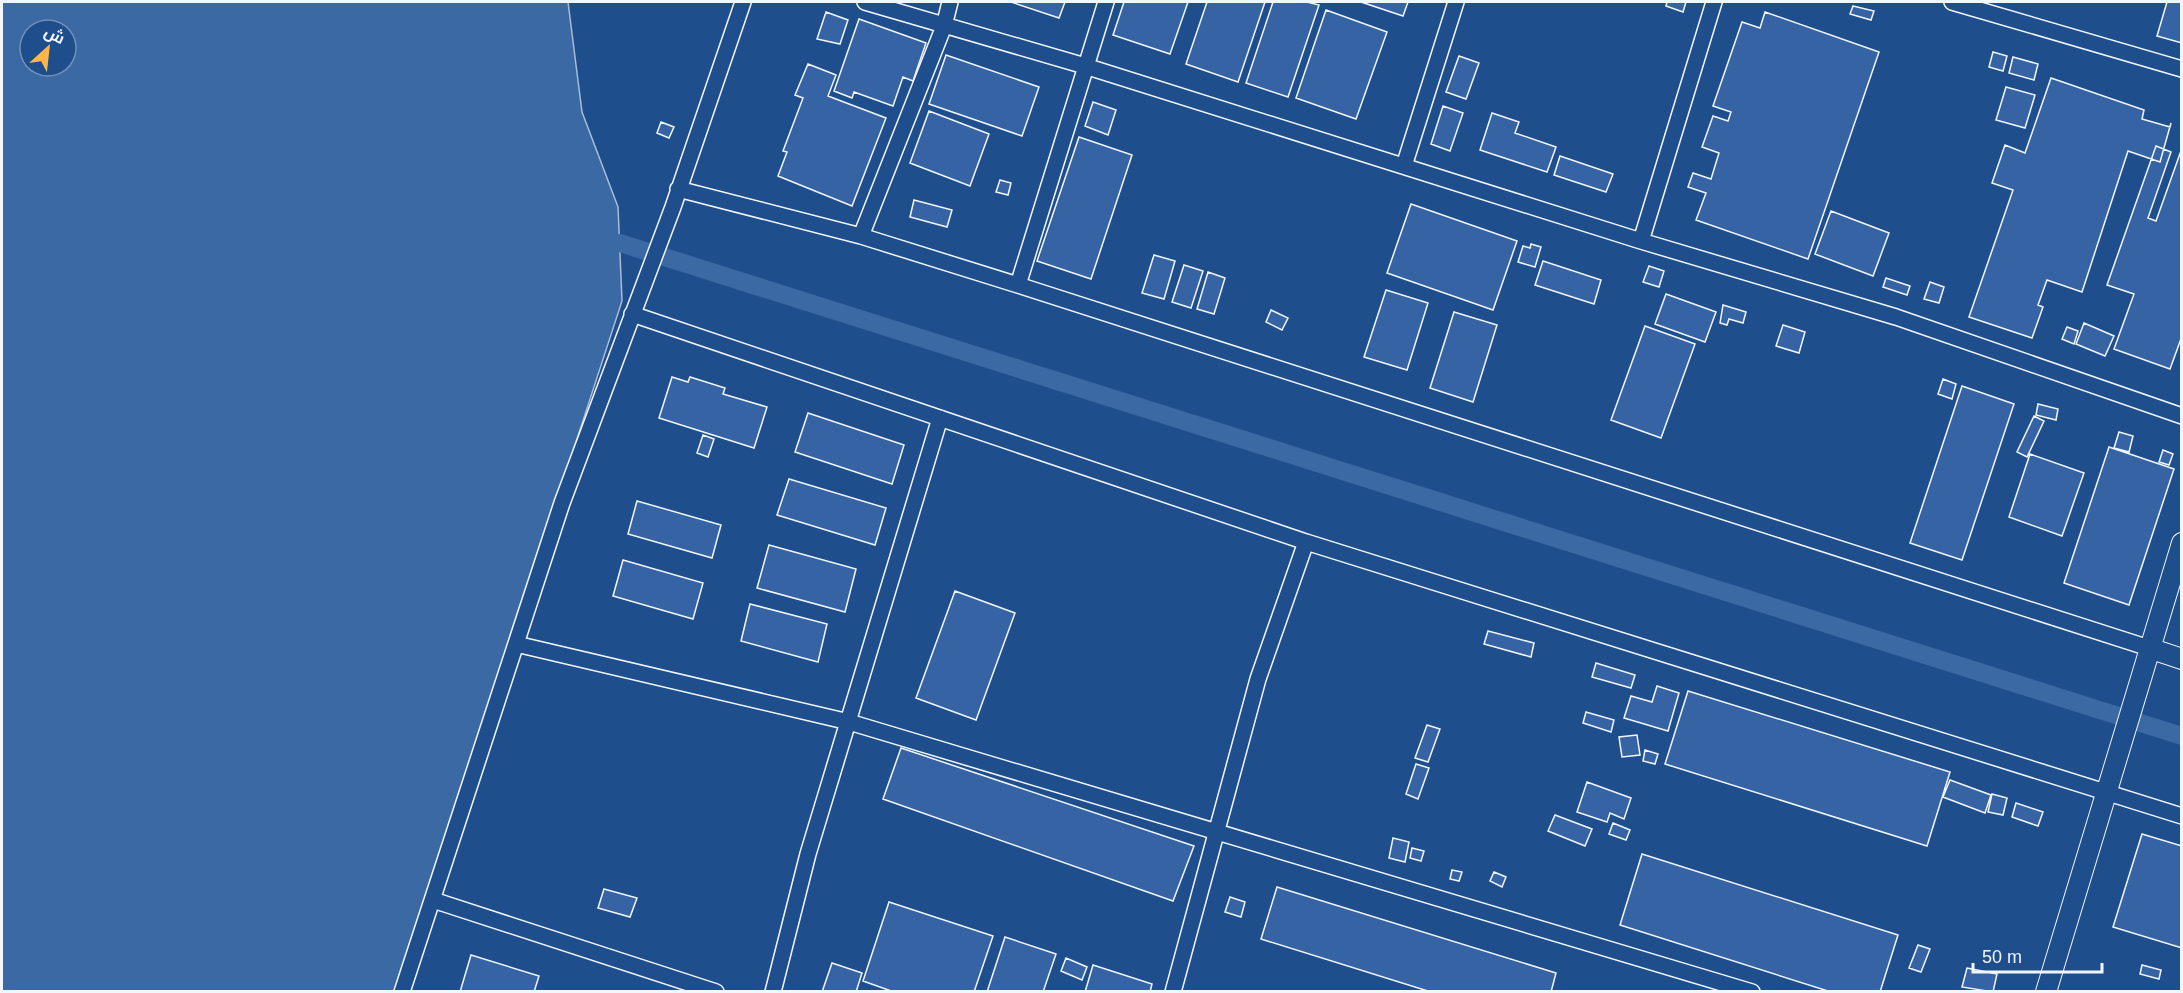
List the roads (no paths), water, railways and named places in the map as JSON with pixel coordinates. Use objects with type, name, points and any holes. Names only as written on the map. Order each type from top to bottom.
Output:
[{"type":"street","points":[[402,992],[562,503],[678,189],[744,2]]},
{"type":"street","points":[[865,2],[1085,66],[1641,241],[1896,317],[2181,416]]},
{"type":"street","points":[[861,236],[944,26],[950,2]]},
{"type":"street","points":[[1018,285],[1106,2]]},
{"type":"street","points":[[1404,166],[1456,2]]},
{"type":"street","points":[[1641,241],[1714,2]]},
{"type":"street","points":[[1952,2],[2181,69]]},
{"type":"street","points":[[678,189],[861,236],[2181,658]]},
{"type":"street","points":[[632,314],[1306,542],[2181,816]]},
{"type":"street","points":[[773,992],[808,854],[940,418]]},
{"type":"street","points":[[1173,992],[1214,832],[1258,679],[1306,542]]},
{"type":"street","points":[[2046,992],[2181,543]]},
{"type":"street","points":[[516,644],[849,722],[1752,992]]},
{"type":"street","points":[[432,900],[716,992]]},
{"type":"water","points":[[2,2],[568,2],[582,112],[618,207],[622,301],[397,991],[2,992]]},
{"type":"waterway","points":[[620,243],[2182,736]]}]
